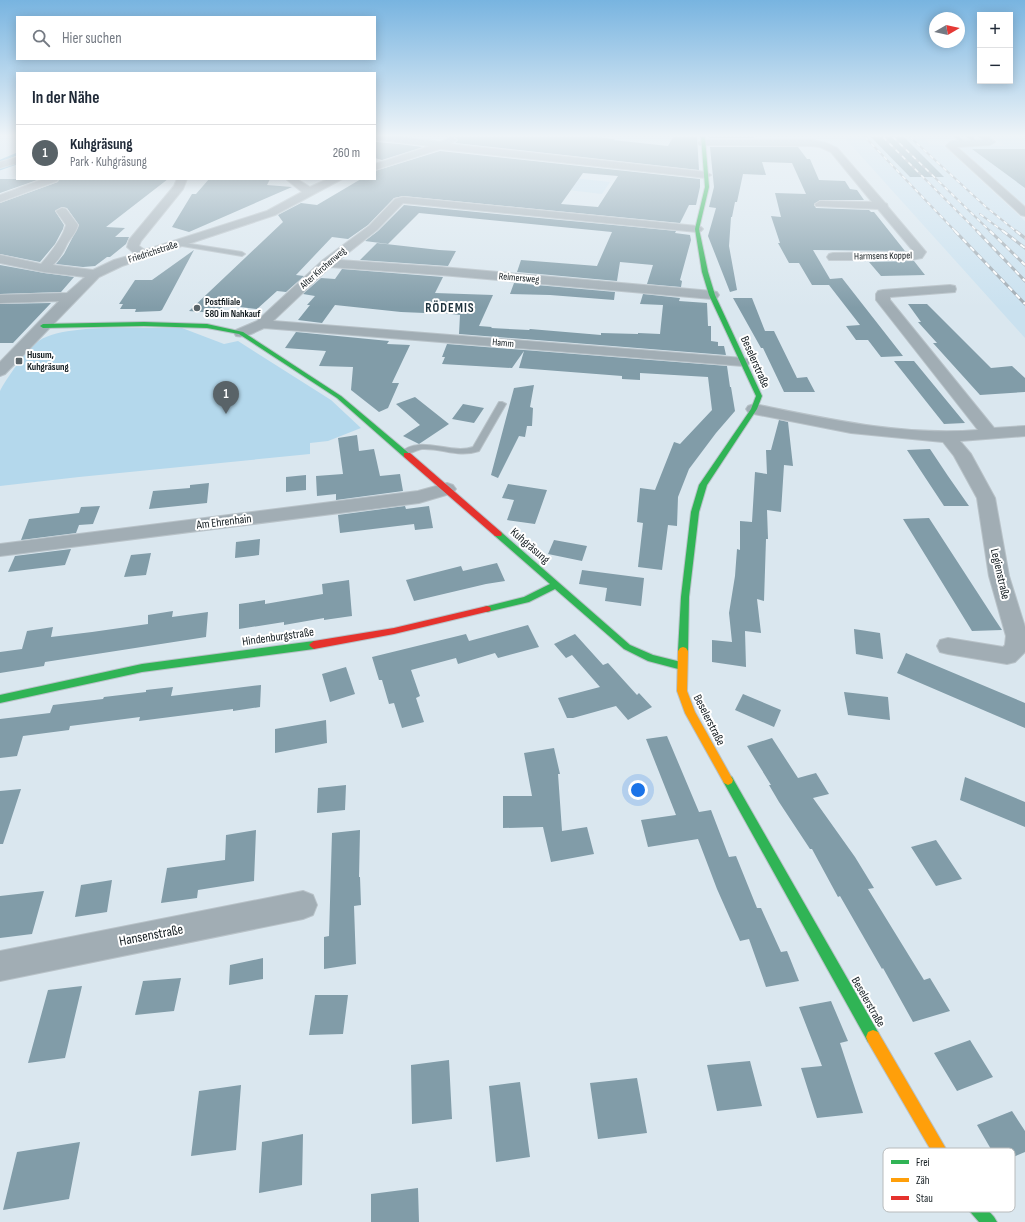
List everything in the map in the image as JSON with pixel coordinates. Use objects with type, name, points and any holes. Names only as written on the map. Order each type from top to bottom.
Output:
[{"type":"street","points":[[0,199],[13,194]]},
{"type":"street","points":[[143,254],[133,247],[135,240],[173,194]]},
{"type":"street","name":"Friedrichstraße","points":[[0,371],[95,274],[118,263],[143,254],[271,213],[281,209],[305,194]]},
{"type":"street","name":"Beselerstraße","points":[[705,194],[697,229],[705,272],[712,295],[758,396],[754,409],[704,485],[695,512],[685,597],[682,691],[690,713],[937,1148]]},
{"type":"street","name":"Harmsens Koppel","points":[[833,257],[911,256],[918,255],[920,252],[872,194]]},
{"type":"street","points":[[1004,194],[1025,213]]},
{"type":"street","name":"Alter Kirchenweg","points":[[241,333],[262,324],[327,263],[373,228],[399,201],[403,200],[697,229]]},
{"type":"street","points":[[820,204],[882,206]]},
{"type":"street","points":[[44,268],[58,253],[62,243],[70,233],[72,225],[62,211]]},
{"type":"street","points":[[0,259],[44,268],[95,274]]},
{"type":"street","name":"Reimersweg","points":[[327,263],[441,271],[712,295]]},
{"type":"street","points":[[950,289],[883,294],[883,300],[988,433]]},
{"type":"street","points":[[0,299],[71,297]]},
{"type":"street","name":"Kuhgräsung","points":[[43,326],[144,324],[207,326],[241,333],[339,397],[447,489],[627,647],[650,658],[682,666]]},
{"type":"street","name":"Hamm","points":[[262,324],[743,362]]},
{"type":"street","points":[[754,409],[851,428],[948,437],[1025,431]]},
{"type":"street","name":"Legienstraße","points":[[948,437],[962,454],[986,498],[998,576],[1017,636],[1016,648],[1007,656],[948,646]]},
{"type":"street","name":"Am Ehrenhain","points":[[0,550],[419,497],[447,489]]},
{"type":"street","name":"Hindenburgstraße","points":[[0,699],[142,668],[308,646],[394,631],[526,600],[556,585]]},
{"type":"street","name":"Hansenstraße","points":[[0,966],[303,905]]},
{"type":"street","name":"Beselerstraße","points":[[980,1212],[989,1222]]},
{"type":"lane","points":[[178,244],[242,254]]},
{"type":"lane","points":[[404,453],[423,447],[470,452],[476,449],[502,404]]},
{"type":"shaded area","points":[[895,194],[996,194],[1025,221],[1025,338]]},
{"type":"shaded area","points":[[1011,194],[1025,194],[1025,207]]},
{"type":"shaded area","points":[[94,328],[182,328],[224,344],[238,341],[331,400],[361,428],[328,441],[310,443],[310,454],[0,486],[0,391],[16,366],[36,343],[46,337],[60,333]]},
{"type":"building","points":[[25,194],[149,194],[106,227],[125,228],[115,237],[129,237],[126,244],[110,257],[107,257],[95,266],[83,267],[56,264],[64,254],[79,225],[67,208],[62,207],[55,211],[64,225],[63,229],[55,244],[40,262],[0,254],[0,203]]},
{"type":"building","points":[[192,194],[276,194],[189,232],[172,227]]},
{"type":"building","points":[[336,194],[568,194],[561,204],[598,207],[606,194],[698,194],[696,205],[689,205],[680,223],[403,196],[394,198],[368,225],[348,239],[332,237],[296,275],[304,276],[286,292],[277,291],[257,309],[225,305],[215,313],[189,311],[283,222],[278,215],[301,203],[317,205]]},
{"type":"building","points":[[712,194],[739,194],[731,217],[729,246],[737,290],[730,292],[708,236],[716,208],[709,207]]},
{"type":"building","points":[[775,194],[860,194],[864,200],[820,200],[814,205],[816,208],[869,210],[874,212],[905,251],[813,250],[830,279],[842,278],[903,356],[881,357],[868,340],[856,340],[846,326],[860,325],[829,285],[812,285],[799,263],[789,263],[778,243],[780,243],[771,216],[781,217]]},
{"type":"building","points":[[404,205],[676,231],[675,233],[690,235],[691,240],[680,280],[682,281],[681,287],[647,284],[653,265],[620,262],[617,281],[517,272],[521,260],[597,266],[612,232],[419,213],[388,244],[365,241],[378,231]]},
{"type":"building","points":[[377,243],[456,251],[448,266],[360,260]]},
{"type":"building","points":[[194,250],[162,310],[135,312],[136,309],[120,309],[123,304],[119,304],[135,280],[152,280]]},
{"type":"building","points":[[914,261],[925,275],[881,276],[869,262]]},
{"type":"building","points":[[0,265],[74,277],[61,292],[0,294]]},
{"type":"building","points":[[342,269],[443,277],[435,293],[493,295],[479,326],[492,327],[491,328],[530,329],[601,335],[601,333],[660,334],[663,305],[640,304],[643,294],[680,298],[679,301],[707,303],[708,326],[711,326],[711,341],[718,342],[718,346],[724,346],[726,355],[459,334],[460,315],[426,311],[425,313],[401,312],[335,305],[322,323],[298,320],[310,305],[307,305],[315,296],[303,294],[321,278],[335,279]]},
{"type":"building","points":[[514,283],[615,292],[614,300],[550,295],[510,294]]},
{"type":"building","points":[[733,298],[752,298],[765,331],[774,331],[797,378],[807,377],[815,392],[784,392],[763,348],[761,348]]},
{"type":"building","points":[[51,303],[13,343],[0,343],[0,304]]},
{"type":"building","points":[[908,304],[927,304],[991,368],[1012,366],[1025,378],[1025,392],[980,395],[933,343],[937,343],[918,322],[921,322]]},
{"type":"building","points":[[296,332],[389,341],[387,344],[410,345],[392,383],[399,383],[388,408],[379,412],[351,390],[353,367],[319,366],[326,351],[285,348]]},
{"type":"building","points":[[447,344],[727,366],[735,411],[716,433],[689,469],[678,497],[677,526],[668,525],[662,570],[638,567],[643,523],[637,522],[640,488],[655,490],[674,442],[680,444],[712,410],[708,377],[640,373],[640,380],[622,379],[622,376],[519,368],[524,351],[512,368],[442,364],[445,357],[442,357]]},
{"type":"building","points":[[894,361],[914,361],[965,423],[944,424]]},
{"type":"building","points":[[534,385],[530,407],[533,408],[532,426],[527,426],[525,437],[519,436],[498,478],[491,475],[514,388]]},
{"type":"building","points":[[415,397],[449,424],[419,444],[403,436],[420,425],[396,404]]},
{"type":"building","points":[[463,404],[484,408],[474,423],[452,419]]},
{"type":"building","points":[[779,420],[788,422],[793,466],[784,465],[781,512],[767,510],[768,539],[766,539],[764,601],[757,599],[761,633],[745,631],[746,667],[712,662],[712,640],[732,642],[729,613],[735,576],[737,549],[740,550],[740,521],[752,522],[755,472],[767,474],[766,450],[771,450]]},
{"type":"building","points":[[357,435],[359,451],[374,449],[380,476],[400,474],[403,491],[336,500],[336,494],[317,496],[316,476],[343,474],[338,438]]},
{"type":"building","points":[[930,449],[969,506],[944,506],[907,450]]},
{"type":"building","points":[[306,475],[306,490],[286,492],[286,477]]},
{"type":"building","points":[[209,483],[207,503],[149,509],[153,491],[190,488],[190,485]]},
{"type":"building","points":[[508,484],[547,490],[535,524],[507,520],[514,500],[502,498]]},
{"type":"building","points":[[100,506],[93,524],[79,525],[76,533],[21,540],[29,519],[79,513],[81,507]]},
{"type":"building","points":[[405,506],[406,509],[429,506],[433,528],[415,530],[414,524],[340,533],[338,515]]},
{"type":"building","points":[[929,518],[1002,630],[972,631],[903,519]]},
{"type":"building","points":[[260,539],[259,555],[235,558],[236,542]]},
{"type":"building","points":[[554,540],[587,546],[582,561],[548,554]]},
{"type":"building","points":[[71,549],[65,565],[8,572],[15,556]]},
{"type":"building","points":[[151,553],[146,575],[124,577],[131,555]]},
{"type":"building","points":[[497,563],[505,581],[414,601],[406,580],[461,566],[463,571]]},
{"type":"building","points":[[582,570],[644,578],[641,606],[605,601],[607,588],[579,584]]},
{"type":"building","points":[[349,580],[352,616],[324,620],[324,618],[284,625],[284,622],[239,629],[239,604],[265,600],[265,604],[323,594],[322,584]]},
{"type":"building","points":[[173,611],[172,617],[208,612],[206,637],[45,662],[44,666],[0,673],[0,652],[22,649],[27,631],[53,627],[51,637],[92,632],[148,624],[148,615]]},
{"type":"building","points":[[528,625],[539,647],[498,658],[495,653],[458,664],[456,658],[411,670],[420,696],[416,698],[424,722],[402,728],[394,703],[389,704],[382,680],[379,680],[372,657],[466,634],[469,641]]},
{"type":"building","points":[[854,629],[880,633],[883,659],[856,654]]},
{"type":"building","points":[[575,634],[603,665],[608,663],[637,695],[639,693],[652,707],[628,720],[616,706],[573,718],[567,718],[558,698],[600,687],[572,655],[566,658],[554,644]]},
{"type":"building","points":[[906,653],[1025,703],[1025,728],[897,673]]},
{"type":"building","points":[[346,667],[355,694],[330,702],[322,674]]},
{"type":"building","points":[[261,685],[260,707],[139,721],[140,717],[70,726],[69,730],[23,736],[17,756],[0,758],[0,719],[50,713],[53,705],[103,699],[104,697],[146,692],[146,690],[173,687],[171,696]]},
{"type":"building","points":[[844,692],[888,697],[890,720],[848,715]]},
{"type":"building","points":[[743,694],[781,710],[774,727],[735,710]]},
{"type":"building","points":[[326,720],[327,743],[275,753],[275,729]]},
{"type":"building","points":[[667,736],[699,812],[711,810],[729,857],[736,856],[757,908],[761,908],[781,952],[787,951],[799,981],[766,987],[749,939],[740,941],[717,889],[698,839],[648,847],[641,820],[676,815],[646,739]]},
{"type":"building","points":[[772,738],[798,778],[816,773],[829,794],[813,798],[855,857],[874,888],[868,889],[924,980],[930,978],[950,1011],[913,1022],[840,896],[838,897],[812,849],[810,849],[779,802],[769,785],[771,785],[747,746]]},
{"type":"building","points":[[554,748],[560,774],[558,774],[562,831],[587,827],[594,854],[551,862],[543,827],[503,828],[503,796],[532,796],[524,753]]},
{"type":"building","points":[[965,777],[1025,802],[1025,827],[960,800]]},
{"type":"building","points":[[346,785],[345,810],[317,813],[318,788]]},
{"type":"building","points":[[21,789],[3,844],[0,844],[0,791]]},
{"type":"building","points":[[256,830],[254,881],[198,890],[197,898],[161,903],[167,868],[225,860],[226,835]]},
{"type":"building","points":[[360,830],[359,877],[361,905],[354,906],[356,964],[324,969],[324,937],[329,936],[332,833]]},
{"type":"building","points":[[936,840],[962,879],[936,886],[911,847]]},
{"type":"building","points":[[112,880],[107,912],[75,917],[81,885]]},
{"type":"building","points":[[44,891],[32,934],[0,938],[0,896]]},
{"type":"building","points":[[263,958],[263,979],[229,985],[230,965]]},
{"type":"building","points":[[181,978],[174,1011],[135,1015],[143,981]]},
{"type":"building","points":[[82,986],[65,1058],[28,1063],[48,990]]},
{"type":"building","points":[[315,995],[348,995],[343,1034],[309,1035]]},
{"type":"building","points":[[831,1001],[848,1041],[840,1043],[863,1113],[817,1118],[801,1068],[822,1066],[799,1007]]},
{"type":"building","points":[[970,1040],[993,1077],[957,1091],[934,1053]]},
{"type":"building","points":[[449,1060],[452,1119],[412,1124],[411,1065]]},
{"type":"building","points":[[750,1061],[762,1106],[717,1111],[707,1065]]},
{"type":"building","points":[[637,1078],[647,1133],[598,1139],[590,1083]]},
{"type":"building","points":[[520,1082],[530,1157],[496,1162],[489,1086]]},
{"type":"building","points":[[241,1085],[236,1150],[191,1156],[199,1091]]},
{"type":"building","points":[[1012,1111],[1025,1131],[1025,1152],[1015,1156],[1015,1148],[990,1148],[977,1125]]},
{"type":"building","points":[[303,1134],[302,1185],[259,1193],[262,1142]]},
{"type":"building","points":[[80,1142],[69,1199],[3,1210],[17,1152]]},
{"type":"building","points":[[418,1188],[419,1222],[371,1222],[371,1194]]},
{"type":"railway","points":[[920,194],[956,232]]},
{"type":"railway","points":[[940,194],[977,231]]},
{"type":"railway","points":[[952,194],[991,232]]},
{"type":"railway","points":[[972,194],[1017,232]]},
{"type":"railway","points":[[980,214],[1004,232]]},
{"type":"railway","points":[[955,231],[1025,304]]},
{"type":"railway","points":[[977,231],[1025,281]]},
{"type":"railway","points":[[990,231],[1025,265]]},
{"type":"railway","points":[[1003,231],[1025,248]]},
{"type":"railway","points":[[1016,231],[1025,238]]},
{"type":"traffic: fast","points":[[683,651],[685,597],[695,512],[703,485],[754,409],[759,396],[712,295],[705,272],[697,229],[705,194]]},
{"type":"traffic: fast","points":[[43,326],[144,324],[207,326],[241,333],[339,397],[407,455]]},
{"type":"traffic: fast","points":[[498,534],[627,647],[651,658],[682,666]]},
{"type":"traffic: fast","points":[[487,609],[526,600],[556,585]]},
{"type":"traffic: fast","points":[[0,699],[142,668],[314,645]]},
{"type":"traffic: fast","points":[[728,780],[873,1037]]},
{"type":"traffic: fast","points":[[980,1212],[989,1222]]},
{"type":"traffic: slow","points":[[683,651],[682,691],[690,713],[728,780]]},
{"type":"traffic: slow","points":[[873,1037],[938,1148]]},
{"type":"traffic: jam","points":[[407,455],[498,534]]},
{"type":"traffic: jam","points":[[314,645],[394,631],[487,609]]},
{"type":"place","name":"Postfiliale 580 im Nahkauf","points":[[197,308]]},
{"type":"place","name":"Husum, Kuhgräsung","points":[[19,361]]},
{"type":"place","name":"Kuhgräsung","points":[[226,414]]},
{"type":"district","name":"RÖDEMIS","points":[[450,308]]}]
